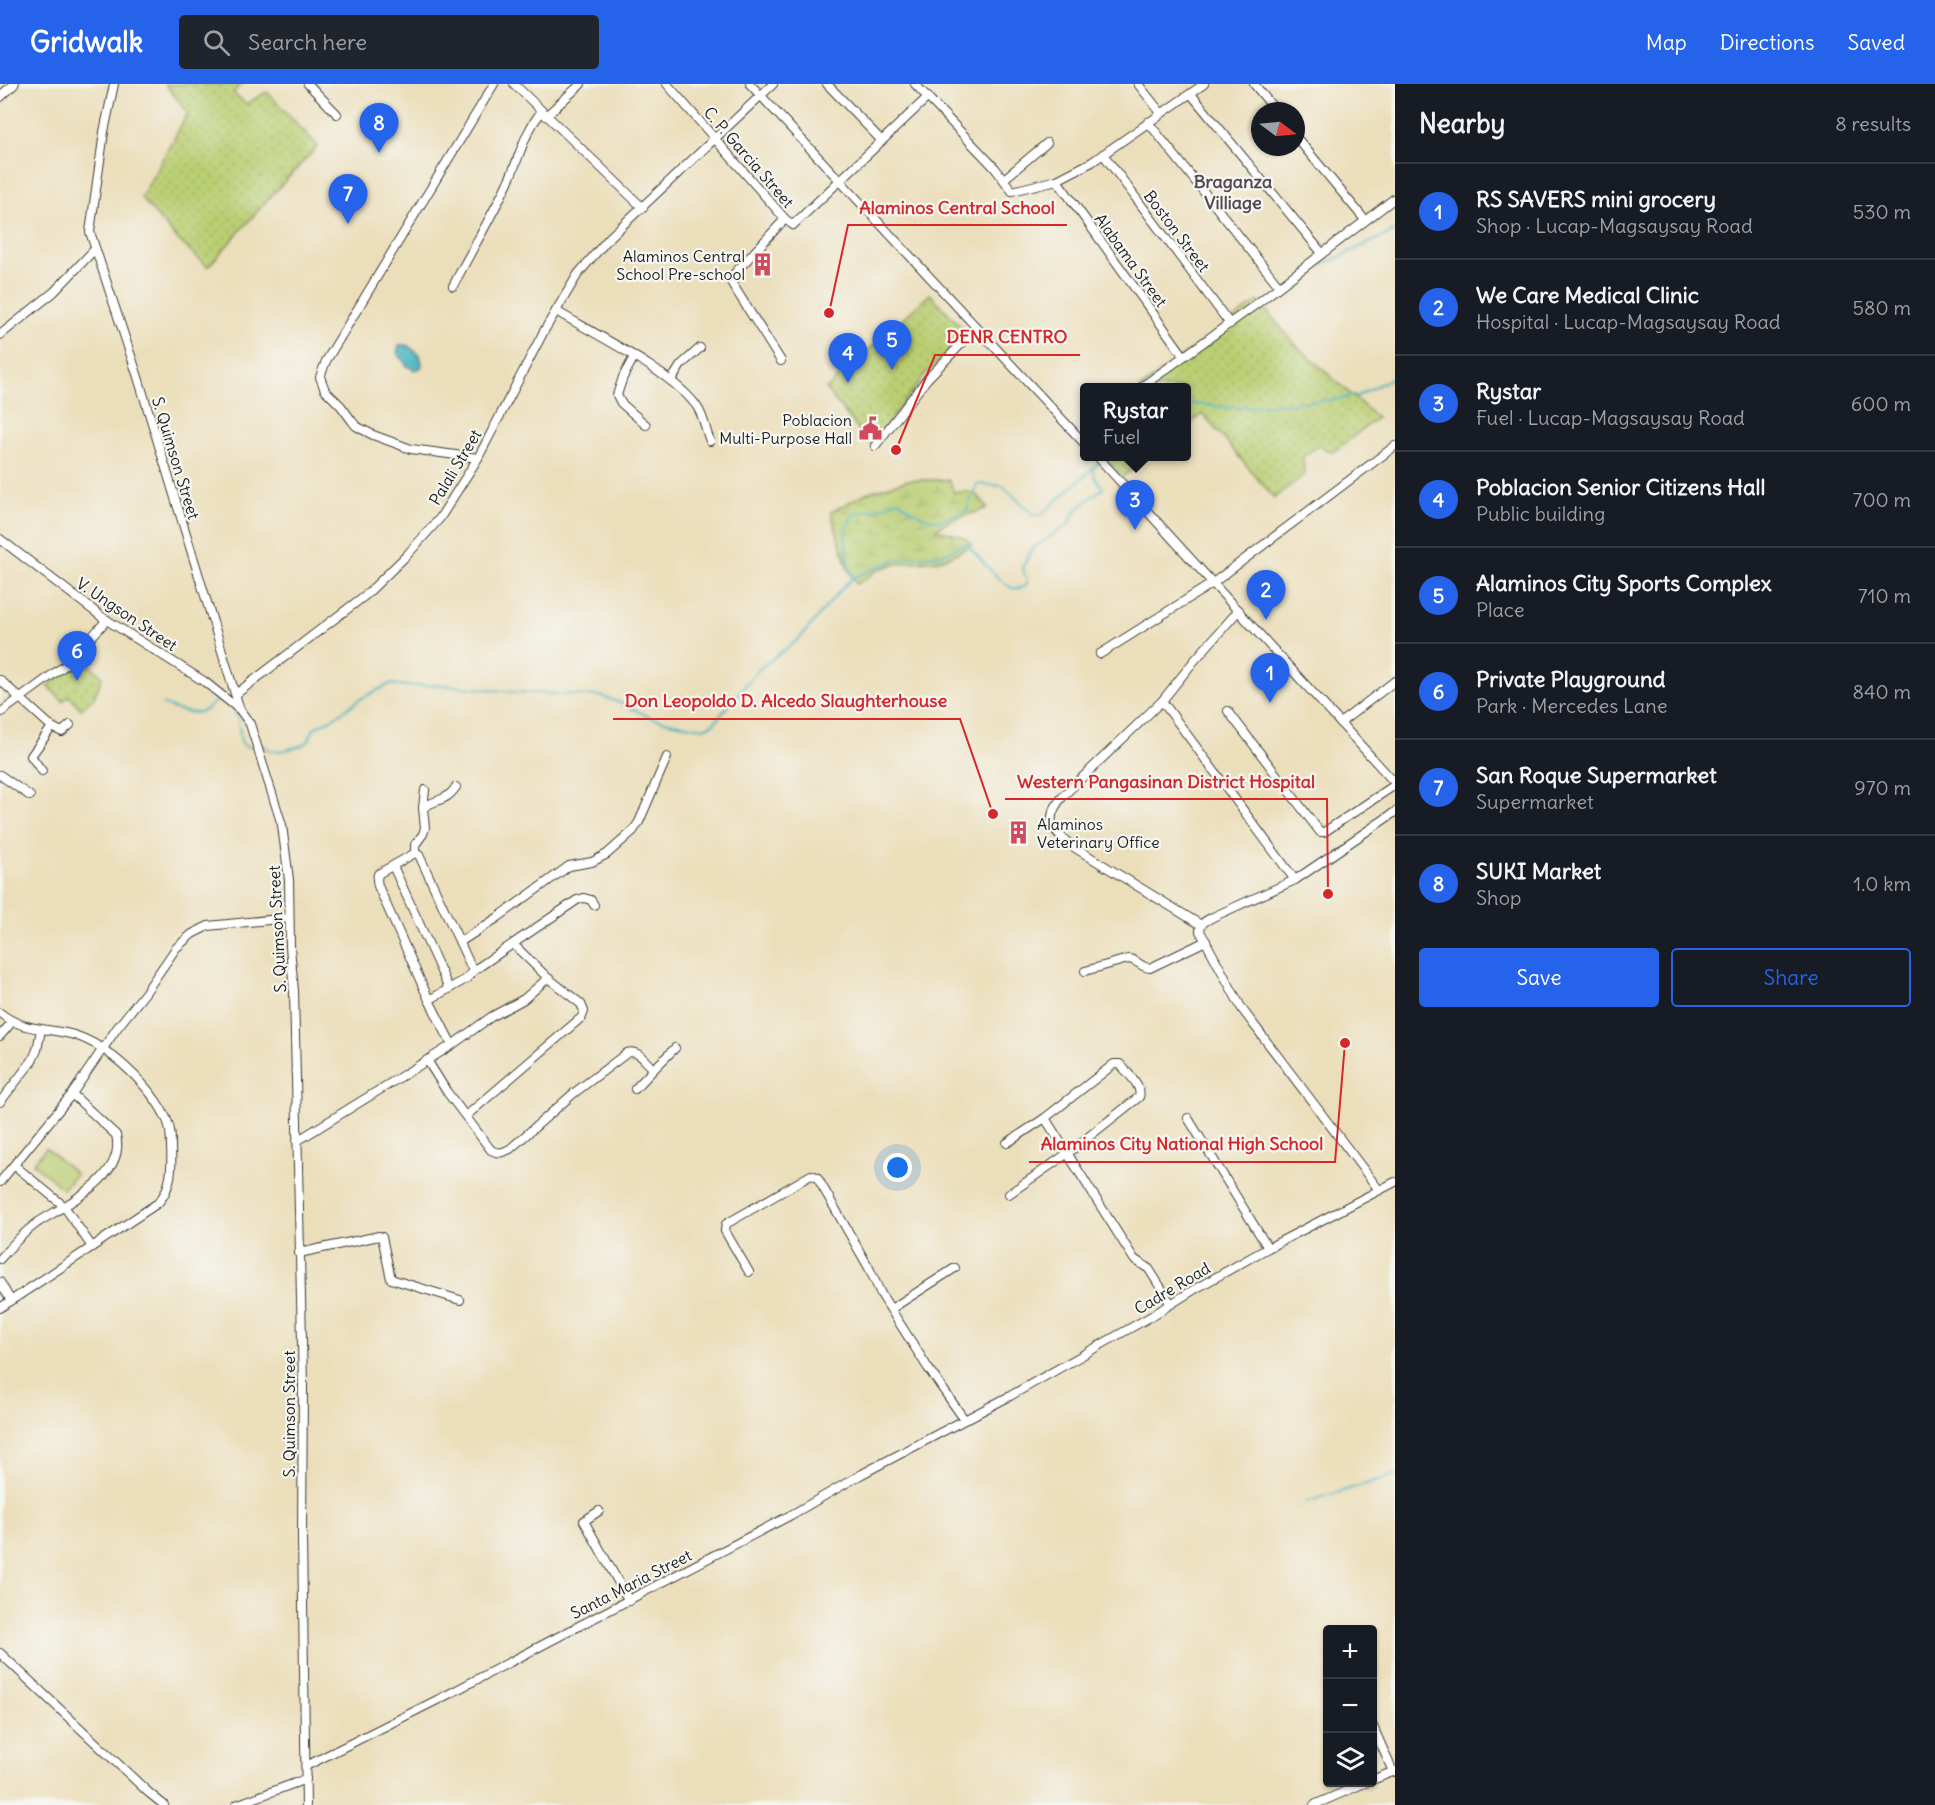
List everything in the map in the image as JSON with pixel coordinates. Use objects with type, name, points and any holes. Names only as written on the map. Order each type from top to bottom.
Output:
[{"type":"main road","points":[[0,96],[15,84]]},
{"type":"street","name":"S. Quimson Street","points":[[114,84],[104,132],[90,232],[137,374],[240,710],[250,724],[282,825],[289,880],[294,991],[303,1385],[302,1537],[306,1805]]},
{"type":"street","points":[[308,84],[337,114]]},
{"type":"street","points":[[478,458],[411,449],[373,435],[356,426],[325,390],[320,377],[326,361],[495,84]]},
{"type":"street","points":[[514,84],[643,208]]},
{"type":"street","points":[[453,286],[469,254],[487,226],[511,176],[527,132],[544,114],[581,84]]},
{"type":"street","name":"C. P. Garcia Street","points":[[668,84],[791,224],[796,224],[840,180]]},
{"type":"street","points":[[750,84],[1080,435]]},
{"type":"street","name":"Palali Street","points":[[236,694],[367,594],[386,577],[440,518],[478,458],[578,274],[609,238],[773,84]]},
{"type":"street","points":[[827,84],[881,140]]},
{"type":"street","points":[[915,84],[1004,179],[1012,191],[1057,180],[1092,162],[1204,84]]},
{"type":"street","points":[[1138,84],[1161,113]]},
{"type":"street","points":[[1254,84],[1269,102]]},
{"type":"street","points":[[1191,94],[1322,253]]},
{"type":"street","points":[[840,180],[928,97]]},
{"type":"street","points":[[1148,122],[1279,286]]},
{"type":"street","points":[[1004,179],[1047,142]]},
{"type":"street","points":[[1305,148],[1365,220]]},
{"type":"street","name":"Boston Street","points":[[1103,154],[1230,324]]},
{"type":"street","name":"Alabama Street","points":[[1057,180],[1184,355]]},
{"type":"street","points":[[1146,383],[1230,324],[1395,198]]},
{"type":"street","points":[[781,361],[731,282],[733,275],[785,219]]},
{"type":"street","points":[[0,335],[54,292],[95,249]]},
{"type":"street","points":[[556,311],[671,381],[699,411],[710,441]]},
{"type":"street","points":[[875,446],[927,379],[977,328]]},
{"type":"street","points":[[671,381],[681,365],[700,348]]},
{"type":"street","points":[[634,357],[623,377],[617,395],[621,403],[646,425]]},
{"type":"street","points":[[1100,654],[1213,584],[1395,446]]},
{"type":"street","points":[[1102,461],[1395,784],[1320,832],[1228,711]]},
{"type":"street","name":"V. Ungson Street","points":[[0,539],[107,620],[205,682],[240,710]]},
{"type":"street","points":[[1201,925],[1072,846],[1052,827],[1051,819],[1053,810],[1064,795],[1162,701],[1239,610]]},
{"type":"street","points":[[0,713],[67,664],[107,620]]},
{"type":"street","points":[[0,680],[52,727],[62,732],[70,726]]},
{"type":"street","points":[[1340,723],[1395,681]]},
{"type":"street","points":[[1162,701],[1295,880]]},
{"type":"street","points":[[42,771],[31,756],[52,727]]},
{"type":"street","points":[[460,942],[569,866],[596,861],[633,831],[667,757]]},
{"type":"street","points":[[0,775],[30,796]]},
{"type":"street","points":[[423,808],[447,798],[456,787]]},
{"type":"street","points":[[415,853],[415,844],[425,828],[423,808],[425,790]]},
{"type":"street","points":[[1379,1190],[1242,1008],[1200,931],[1201,925],[1215,916],[1295,880],[1395,812]]},
{"type":"street","points":[[415,853],[421,857],[473,971]]},
{"type":"street","points":[[415,853],[378,874],[377,880],[429,1000],[452,1045]]},
{"type":"street","points":[[393,866],[449,989]]},
{"type":"street","points":[[429,1000],[466,979],[473,971],[577,900],[584,897],[594,905]]},
{"type":"street","points":[[0,1182],[72,1094],[176,948],[192,934],[208,926],[289,918]]},
{"type":"street","points":[[1085,971],[1128,959],[1150,968],[1206,941]]},
{"type":"street","points":[[466,1116],[582,1017],[584,1011],[580,1004],[548,978],[513,944]]},
{"type":"street","points":[[297,1141],[452,1045],[491,1017],[524,999],[548,978]]},
{"type":"street","points":[[0,1013],[12,1022],[40,1030],[75,1035],[104,1049],[126,1067],[162,1112],[171,1131],[172,1168],[168,1188],[158,1203],[0,1308]]},
{"type":"street","points":[[0,1036],[12,1022]]},
{"type":"street","points":[[0,1102],[32,1061],[37,1050],[40,1030]]},
{"type":"street","points":[[635,1089],[675,1048]]},
{"type":"street","points":[[426,1060],[490,1150],[496,1153],[503,1153],[510,1149],[574,1093],[627,1053],[633,1051],[637,1053],[654,1069]]},
{"type":"street","points":[[1007,1143],[1045,1118],[1116,1063],[1120,1064],[1140,1089],[1139,1097],[1068,1154],[1009,1194]]},
{"type":"street","points":[[0,1259],[35,1225],[98,1182],[109,1171],[118,1151],[116,1135],[72,1094]]},
{"type":"street","points":[[1045,1118],[1134,1259],[1149,1269],[1171,1304]]},
{"type":"street","points":[[1188,1118],[1268,1248]]},
{"type":"street","points":[[14,1165],[64,1206],[92,1247]]},
{"type":"street","points":[[749,1272],[725,1231],[726,1224],[814,1175],[820,1180],[881,1294],[964,1419]]},
{"type":"street","name":"Cadre Road","points":[[964,1419],[1010,1396],[1268,1248],[1395,1182]]},
{"type":"street","points":[[299,1253],[379,1236],[382,1237],[384,1244],[391,1279],[460,1300]]},
{"type":"street","points":[[891,1309],[955,1268]]},
{"type":"street","points":[[0,1282],[11,1301]]},
{"type":"street","name":"Santa Maria Street","points":[[306,1766],[629,1601],[964,1419]]},
{"type":"street","points":[[599,1511],[584,1521],[629,1601]]},
{"type":"street","points":[[0,1653],[164,1805]]},
{"type":"street","points":[[1376,1733],[1394,1771],[1377,1778]]},
{"type":"street","points":[[236,1805],[306,1779]]},
{"type":"street","points":[[1314,1805],[1355,1787]]},
{"type":"green space","points":[[165,84],[241,84],[233,93],[246,104],[267,92],[318,146],[208,267],[176,238],[141,198],[188,113]]},
{"type":"green space","points":[[930,294],[967,333],[927,372],[871,445],[826,389]]},
{"type":"green space","points":[[1258,301],[1296,345],[1377,418],[1333,452],[1318,446],[1303,457],[1304,475],[1274,498],[1203,414],[1191,423],[1191,383],[1147,383]]},
{"type":"green space","points":[[1106,461],[1143,461],[1121,478]]},
{"type":"green space","points":[[908,480],[949,480],[954,492],[970,492],[980,498],[987,508],[948,522],[936,529],[963,537],[972,544],[942,559],[887,567],[856,584],[847,567],[831,512],[866,493]]},
{"type":"green space","points":[[83,658],[102,677],[94,698],[81,709],[69,696],[63,701],[47,686]]},
{"type":"green space","points":[[46,1148],[76,1174],[63,1189],[33,1163]]},
{"type":"water","points":[[399,345],[407,345],[420,355],[421,368],[414,370],[407,366],[397,353]]},
{"type":"waterway","points":[[1306,270],[1395,231]]},
{"type":"waterway","points":[[1203,347],[1216,340],[1218,334]]},
{"type":"waterway","points":[[1191,404],[1232,408],[1340,399],[1353,395],[1356,397],[1395,376]]},
{"type":"waterway","points":[[261,745],[272,751],[300,746],[308,742],[314,728],[335,717],[362,698],[390,684],[442,685],[514,692],[601,696],[652,718],[704,728],[714,723],[758,670],[800,638],[853,578],[847,558],[845,532],[853,515],[883,507],[898,500],[922,516],[938,520],[945,519],[967,510],[977,484],[1003,486],[1033,514],[1041,515],[1099,463]]},
{"type":"waterway","points":[[853,578],[892,562],[909,557],[941,555],[967,544],[1008,586],[1017,589],[1022,587],[1027,584],[1023,567],[1032,549],[1069,524],[1076,510],[1103,488],[1095,477],[1093,468]]},
{"type":"waterway","points":[[162,704],[184,712],[195,713],[205,710],[216,701],[223,701]]},
{"type":"waterway","points":[[234,709],[238,718],[241,742],[246,747],[250,746]]},
{"type":"waterway","points":[[1306,1502],[1395,1475]]},
{"type":"place","name":"SUKI Market","points":[[379,153]]},
{"type":"place","name":"San Roque Supermarket","points":[[348,224]]},
{"type":"place","name":"Alaminos Central School Pre-school","points":[[763,265]]},
{"type":"place","name":"Alaminos Central School","points":[[829,313]]},
{"type":"place","name":"Alaminos City Sports Complex","points":[[892,370]]},
{"type":"place","name":"Poblacion Senior Citizens Hall","points":[[848,383]]},
{"type":"place","name":"Poblacion Multi-Purpose Hall","points":[[870,429]]},
{"type":"place","name":"DENR CENTRO","points":[[896,450]]},
{"type":"place","name":"Rystar","points":[[1135,530]]},
{"type":"place","name":"We Care Medical Clinic","points":[[1266,620]]},
{"type":"place","name":"Private Playground","points":[[77,681]]},
{"type":"place","name":"RS SAVERS mini grocery","points":[[1270,703]]},
{"type":"place","name":"Don Leopoldo D. Alcedo Slaughterhouse","points":[[993,814]]},
{"type":"place","name":"Alaminos Veterinary Office","points":[[1019,833]]},
{"type":"place","name":"Western Pangasinan District Hospital","points":[[1328,894]]},
{"type":"place","name":"Alaminos City National High School","points":[[1345,1043]]},
{"type":"district","name":"Braganza Villiage","points":[[1233,192]]}]
